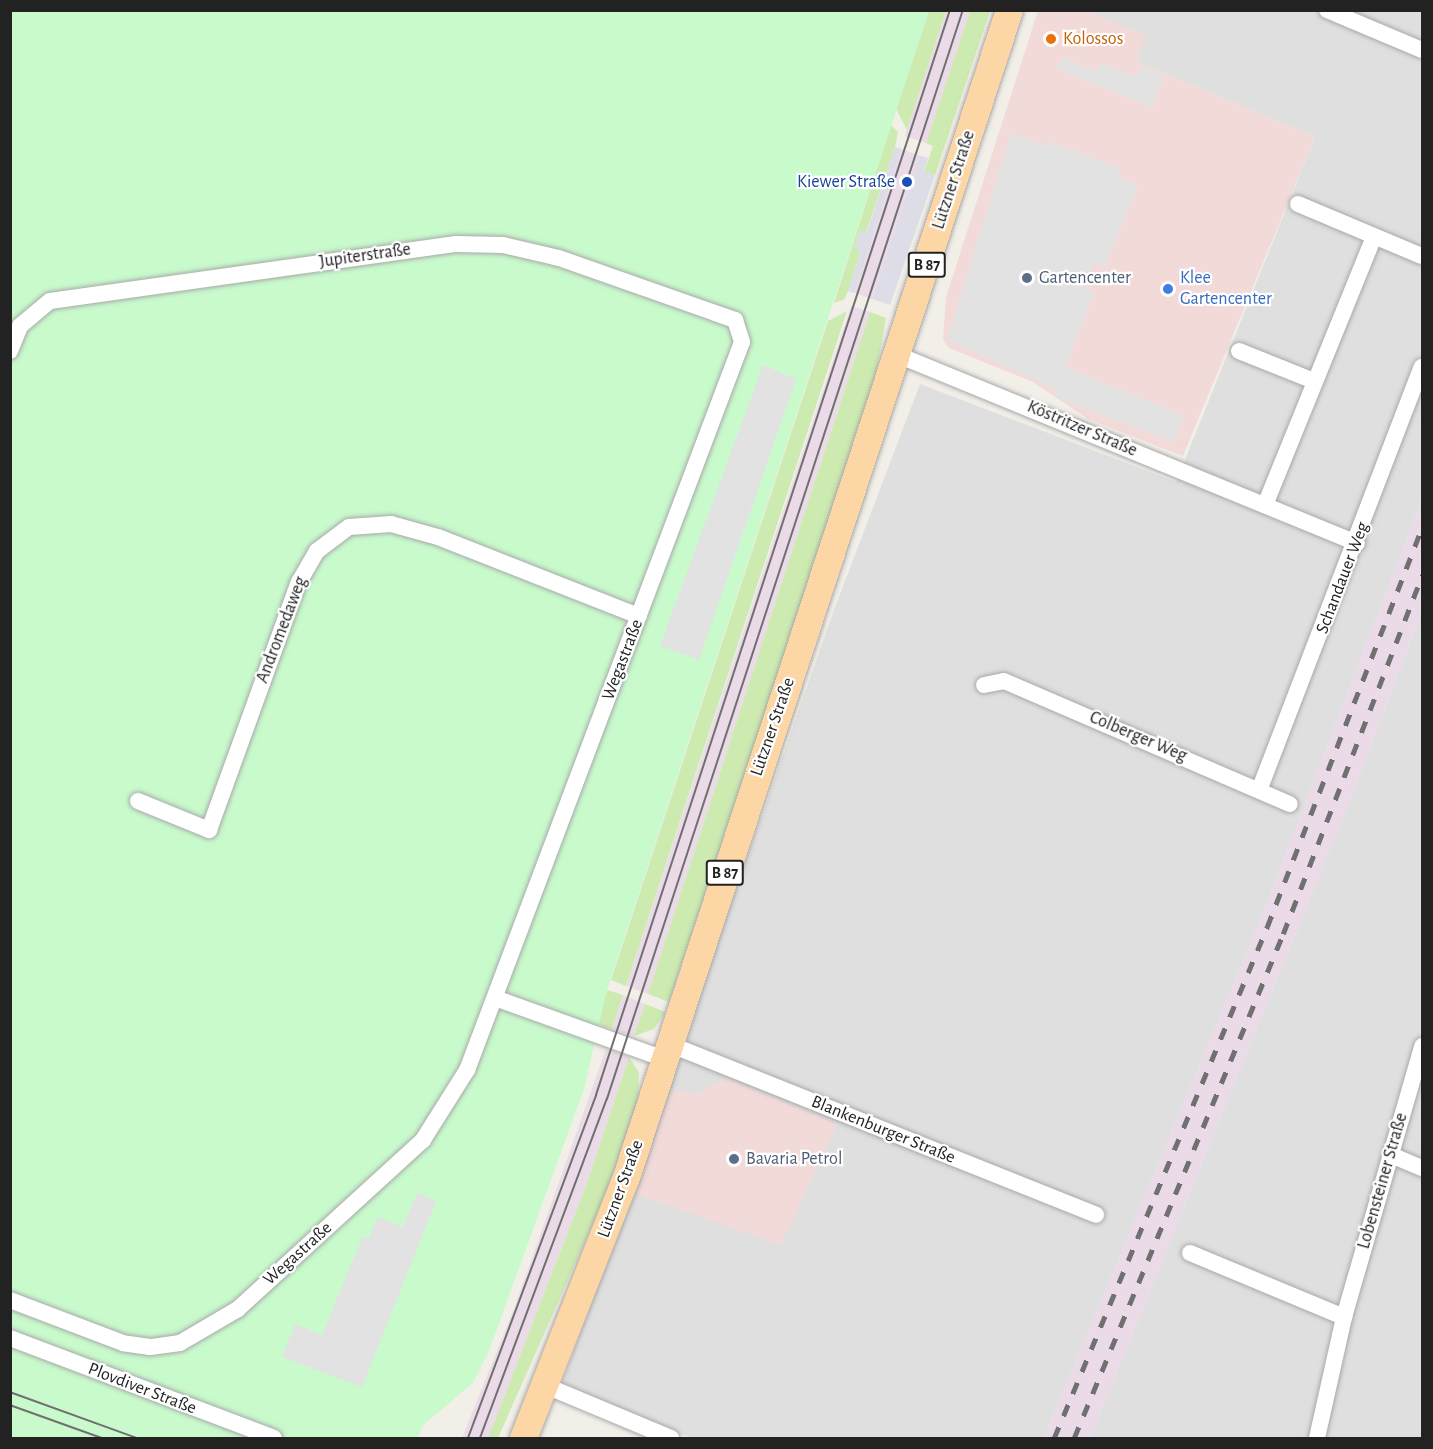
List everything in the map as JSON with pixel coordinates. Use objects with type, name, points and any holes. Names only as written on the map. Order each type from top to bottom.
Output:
[{"type":"main road","name":"Lützner Straße","points":[[523,1438],[610,1220],[898,355],[1009,10]]},
{"type":"street","points":[[1327,10],[1422,50]]},
{"type":"street","points":[[1298,204],[1422,256]]},
{"type":"street","points":[[1265,505],[1374,236]]},
{"type":"street","name":"Jupiterstraße","points":[[10,351],[20,326],[50,301],[456,244],[503,245],[560,258],[735,320]]},
{"type":"street","name":"Wegastraße","points":[[10,1300],[123,1343],[150,1347],[180,1343],[223,1321],[423,1140],[467,1070],[495,998],[742,342],[735,320]]},
{"type":"street","points":[[1239,351],[1314,381]]},
{"type":"street","name":"Köstritzer Straße","points":[[898,355],[1357,543]]},
{"type":"street","name":"Schandauer Weg","points":[[1260,788],[1357,543],[1422,367]]},
{"type":"street","name":"Andromedaweg","points":[[138,801],[208,830],[299,582],[317,551],[349,527],[391,524],[438,537],[639,616]]},
{"type":"street","name":"Colberger Weg","points":[[984,685],[1004,681],[1260,788],[1290,804]]},
{"type":"street","points":[[495,998],[667,1051]]},
{"type":"street","name":"Lobensteiner Straße","points":[[1317,1438],[1344,1317],[1422,1046]]},
{"type":"street","name":"Blankenburger Straße","points":[[667,1051],[1096,1215]]},
{"type":"street","points":[[1391,1155],[1422,1168]]},
{"type":"street","points":[[1190,1253],[1344,1317]]},
{"type":"street","name":"Plovdiver Straße","points":[[10,1338],[274,1438]]},
{"type":"street","points":[[544,1385],[671,1438]]},
{"type":"shaded area","points":[[946,11],[970,11],[926,143],[905,136]]},
{"type":"shaded area","points":[[1038,11],[1085,11],[1146,35],[1136,61],[1315,137],[1183,456],[1088,419],[1033,382],[949,348],[943,340],[946,297]]},
{"type":"shaded area","points":[[1085,11],[1422,11],[1422,499],[1262,916],[1044,1438],[691,1438],[561,1388],[834,610],[920,384],[1176,482],[1315,137],[1136,61],[1145,35]]},
{"type":"shaded area","points":[[1062,57],[1097,72],[1100,63],[1136,77],[1141,66],[1164,75],[1152,107],[1057,69]]},
{"type":"shaded area","name":"Gartencenter","points":[[1011,133],[1047,147],[1049,141],[1121,169],[1118,177],[1138,186],[1105,267],[1094,263],[1084,288],[1094,293],[1065,367],[1184,416],[1174,442],[1054,397],[1056,389],[947,340]]},
{"type":"shaded area","points":[[895,147],[928,158],[881,302],[848,291]]},
{"type":"shaded area","name":"Kiewer Straße","points":[[895,147],[901,149],[854,293],[848,291],[861,251],[855,248],[860,231],[867,232]]},
{"type":"shaded area","name":"Kiewer Straße","points":[[920,156],[928,158],[924,171],[935,175],[890,305],[873,299]]},
{"type":"shaded area","points":[[851,306],[870,312],[648,994],[626,986]]},
{"type":"shaded area","points":[[763,365],[796,379],[699,660],[660,646]]},
{"type":"shaded area","points":[[1422,499],[1422,612],[1350,800],[1090,1438],[1044,1438],[1262,916]]},
{"type":"shaded area","points":[[1422,612],[1422,1438],[1090,1438],[1350,800]]},
{"type":"shaded area","points":[[623,995],[645,1004],[634,1036],[612,1029]]},
{"type":"shaded area","points":[[606,1049],[629,1057],[587,1183],[488,1438],[462,1438],[515,1306]]},
{"type":"shaded area","name":"Bavaria Petrol","points":[[725,1078],[837,1124],[781,1245],[635,1194],[670,1090],[697,1095]]},
{"type":"shaded area","points":[[417,1193],[436,1201],[362,1387],[282,1357],[295,1324],[322,1335],[362,1238],[369,1237],[378,1217],[403,1227]]},
{"type":"green space","points":[[10,11],[929,11],[607,990],[584,1089],[489,1351],[473,1383],[422,1426],[418,1438],[11,1438]]},
{"type":"green space","points":[[929,11],[946,11],[907,130],[896,109]]},
{"type":"green space","points":[[970,11],[990,11],[935,175],[924,172],[933,146],[926,143]]},
{"type":"green space","points":[[891,125],[898,132],[895,147],[866,233],[860,231],[855,248],[861,250],[848,291],[844,300],[834,303]]},
{"type":"green space","points":[[847,311],[626,986],[611,980],[828,321]]},
{"type":"green space","points":[[870,312],[886,318],[875,380],[669,1002],[648,994]]},
{"type":"green space","points":[[607,990],[623,995],[612,1029],[597,1024]]},
{"type":"green space","points":[[645,1004],[666,1012],[654,1029],[634,1036]]},
{"type":"green space","points":[[629,1057],[639,1072],[638,1100],[606,1194],[498,1438],[488,1438],[587,1183]]},
{"type":"tram line","points":[[468,1438],[596,1095],[950,10]]},
{"type":"tram line","points":[[480,1438],[607,1099],[963,10]]},
{"type":"tram line","points":[[10,1392],[137,1438]]},
{"type":"tram line","points":[[10,1405],[102,1438]]},
{"type":"railway","points":[[1054,1438],[1267,927],[1422,527]]},
{"type":"railway","points":[[1074,1438],[1283,934],[1422,575]]},
{"type":"place","name":"Kolossos","points":[[1051,39]]},
{"type":"place","name":"Kiewer Straße","points":[[907,182]]},
{"type":"place","name":"Gartencenter","points":[[1027,278]]},
{"type":"place","name":"Klee Gartencenter","points":[[1168,289]]},
{"type":"place","name":"Bavaria Petrol","points":[[734,1159]]}]
